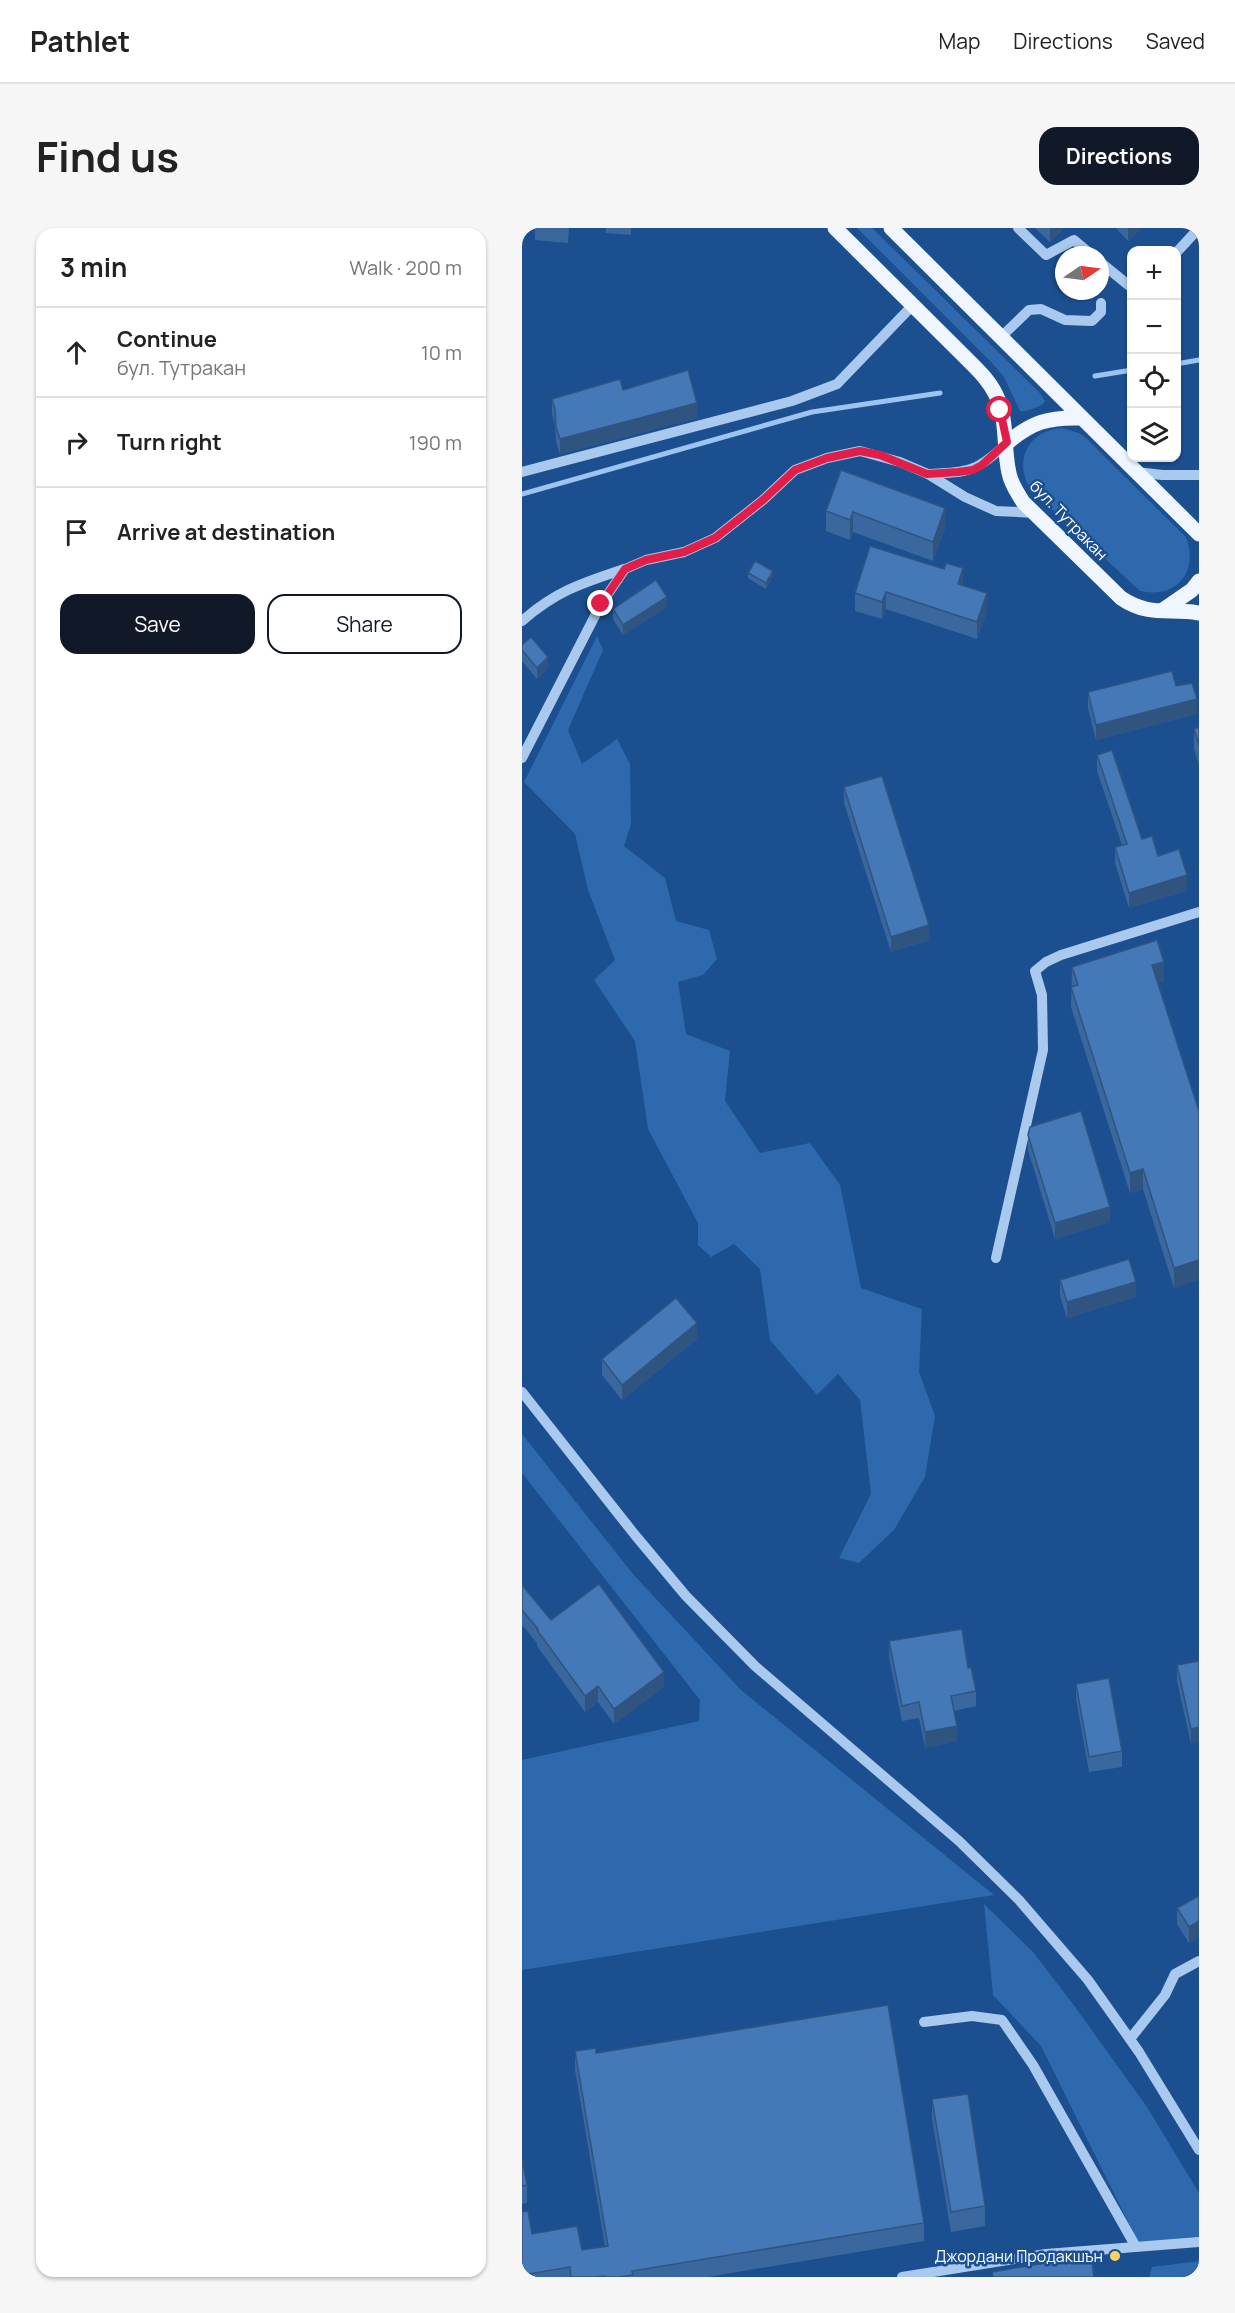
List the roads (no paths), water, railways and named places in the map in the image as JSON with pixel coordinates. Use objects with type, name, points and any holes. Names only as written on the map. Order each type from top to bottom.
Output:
[{"type":"main road","name":"бул. Тутракан","points":[[835,228],[990,384],[997,396],[1007,442],[1009,472],[1013,488],[1023,502],[1121,598],[1145,610],[1199,613]]},
{"type":"main road","points":[[891,228],[1199,534]]},
{"type":"main road","points":[[1007,442],[1037,422],[1061,417],[1081,418]]},
{"type":"main road","points":[[1161,611],[1192,591],[1199,581]]},
{"type":"street","points":[[1018,228],[1046,255],[1055,250]]},
{"type":"street","points":[[1181,248],[1199,228]]},
{"type":"street","points":[[1063,246],[1074,240],[1081,246]]},
{"type":"street","points":[[1109,270],[1127,285]]},
{"type":"street","points":[[1001,337],[1029,310],[1041,309],[1065,320],[1092,321],[1101,312],[1101,303]]},
{"type":"street","points":[[522,472],[792,401],[837,384],[912,306]]},
{"type":"street","points":[[927,474],[973,470],[988,461],[1007,442]]},
{"type":"street","points":[[522,621],[543,603],[571,587],[646,560],[684,552],[715,538],[763,500],[795,470],[827,458],[860,451],[880,455],[927,474],[965,497],[996,511],[1036,513]]},
{"type":"street","points":[[1135,471],[1161,476],[1199,475]]},
{"type":"street","points":[[522,758],[601,604],[625,569]]},
{"type":"street","points":[[996,1258],[1043,1050],[1042,994],[1035,971],[1046,962],[1061,955],[1199,912]]},
{"type":"street","points":[[522,1392],[686,1596],[755,1666],[959,1841],[1019,1900],[1088,1980],[1130,2039],[1199,2150]]},
{"type":"street","points":[[1130,2039],[1165,1995],[1175,1974],[1199,1961]]},
{"type":"street","points":[[924,2022],[972,2016],[1002,2020],[1034,2066],[1136,2247]]},
{"type":"street","points":[[902,2277],[1046,2254],[1199,2242]]},
{"type":"waterway","points":[[1181,363],[1199,360]]},
{"type":"waterway","points":[[1095,376],[1127,371]]},
{"type":"waterway","points":[[522,494],[812,412],[940,393]]},
{"type":"place","name":"Джордани Продакшън","points":[[1115,2256]]}]
